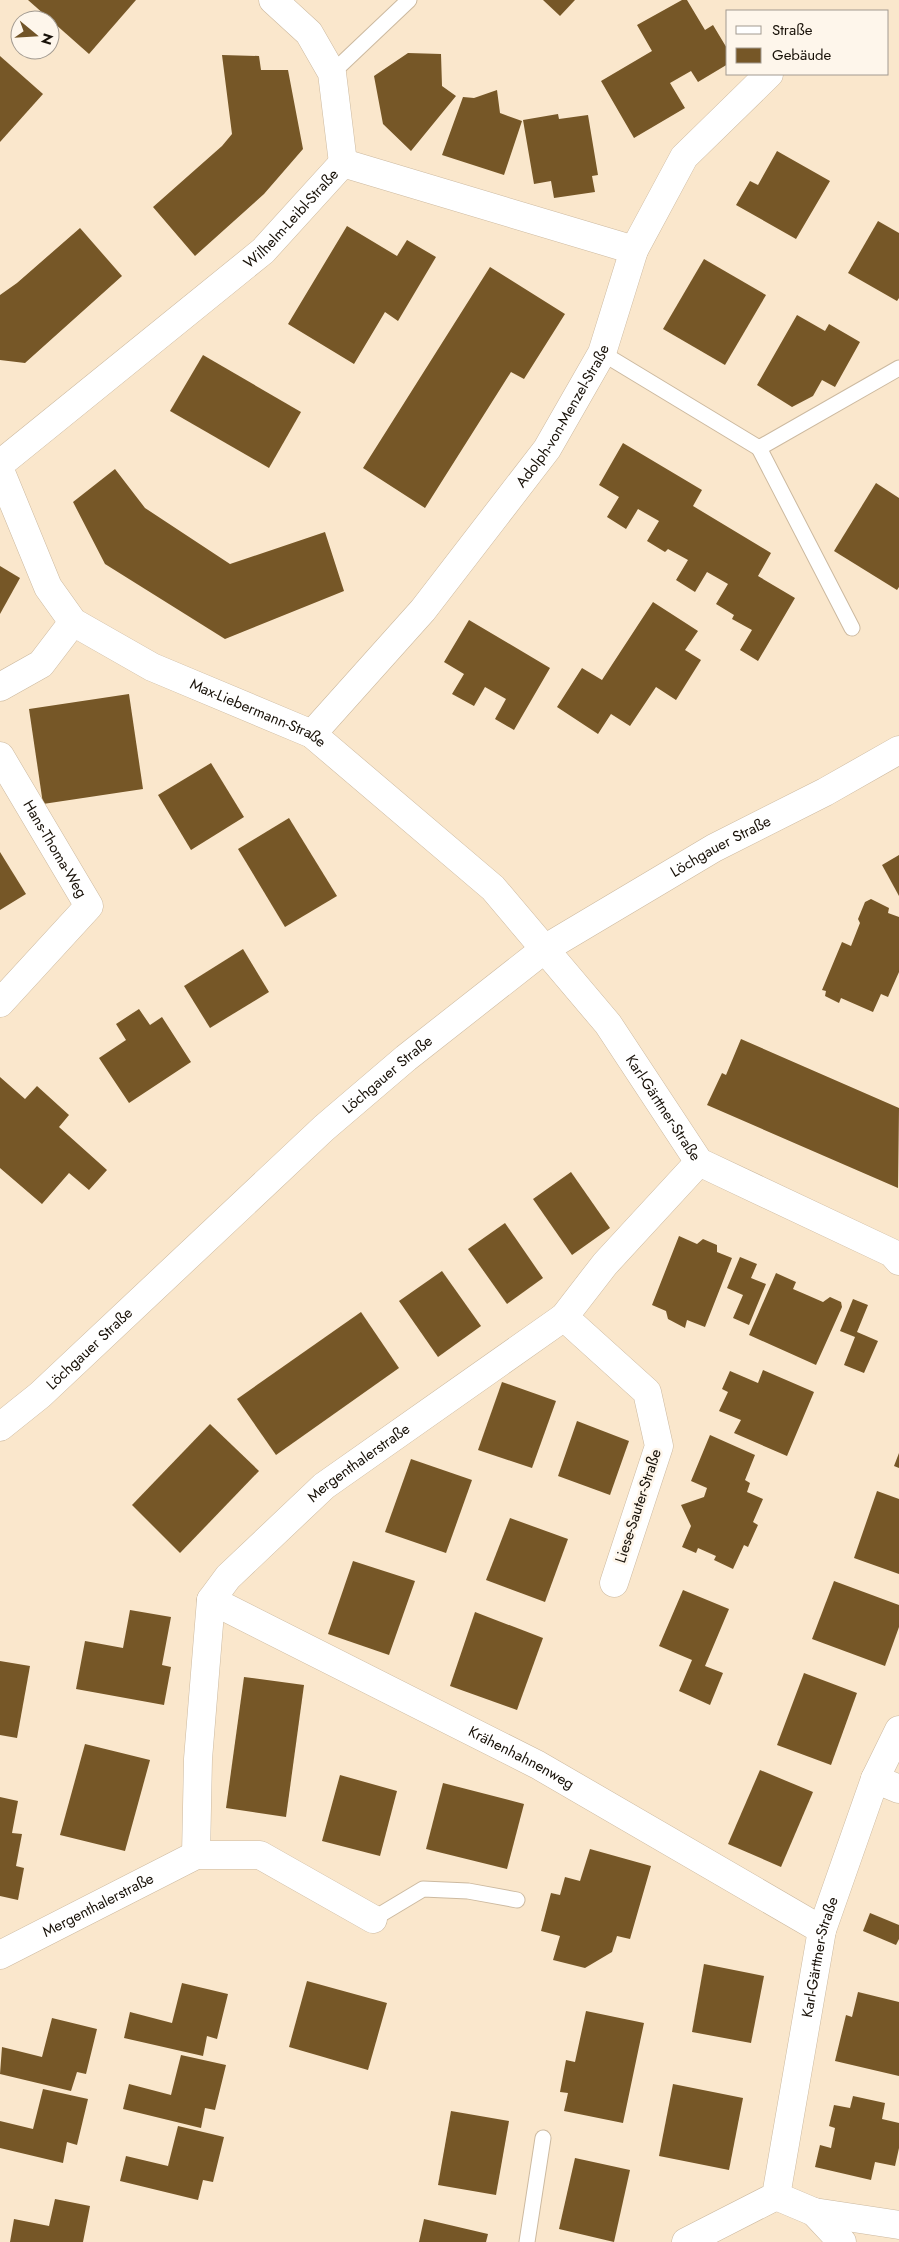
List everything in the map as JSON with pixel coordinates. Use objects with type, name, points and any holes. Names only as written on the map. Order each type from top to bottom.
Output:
[{"type":"street","points":[[273,0],[309,33],[332,73],[343,162]]},
{"type":"street","name":"Adolph-von-Menzel-Straße","points":[[312,734],[423,610],[548,449],[602,353],[634,250],[684,156],[768,75]]},
{"type":"street","name":"Wilhelm-Leibl-Straße","points":[[0,464],[263,251],[343,162],[634,250]]},
{"type":"street","name":"Max-Liebermann-Straße","points":[[0,470],[48,587],[73,622],[152,667],[312,734],[493,888],[546,948]]},
{"type":"street","points":[[0,687],[41,664],[73,622]]},
{"type":"street","name":"Löchgauer Straße","points":[[0,1427],[40,1395],[324,1128],[421,1047],[546,948],[714,848],[825,792],[899,750]]},
{"type":"street","name":"Hans-Thoma-Weg","points":[[0,756],[89,906],[0,1003]]},
{"type":"street","name":"Karl-Gärttner-Straße","points":[[546,948],[608,1024],[699,1162],[897,1253]]},
{"type":"street","name":"Mergenthalerstraße","points":[[211,1600],[228,1577],[324,1486],[564,1317],[605,1264],[699,1162]]},
{"type":"street","name":"Liese-Sauter-Straße","points":[[564,1317],[647,1392],[659,1446],[614,1583]]},
{"type":"street","points":[[196,1855],[198,1759],[211,1600]]},
{"type":"street","name":"Krähenhahnenweg","points":[[211,1600],[538,1765],[822,1930]]},
{"type":"street","name":"Karl-Gärttner-Straße","points":[[776,2196],[822,1930],[887,1784],[899,1730]]},
{"type":"street","name":"Mergenthalerstraße","points":[[0,1955],[196,1855],[260,1855],[373,1919]]},
{"type":"street","points":[[686,2242],[776,2196],[814,2212],[899,2225]]},
{"type":"street","points":[[814,2212],[842,2242]]},
{"type":"lane","points":[[332,73],[409,0]]},
{"type":"lane","points":[[602,353],[759,448],[852,628]]},
{"type":"lane","points":[[759,448],[899,368]]},
{"type":"lane","points":[[373,1919],[423,1889],[468,1891],[517,1900]]},
{"type":"lane","points":[[527,2242],[543,2138]]},
{"type":"building","points":[[28,0],[136,0],[89,54],[60,28],[60,10],[39,10]]},
{"type":"building","points":[[543,0],[575,0],[560,16]]},
{"type":"building","points":[[682,0],[687,0],[705,30],[713,25],[726,47],[726,65],[698,82],[691,71],[670,83],[685,108],[634,138],[601,81],[652,51],[637,25]]},
{"type":"building","points":[[408,53],[441,54],[442,86],[456,96],[411,151],[383,124],[374,76]]},
{"type":"building","points":[[222,55],[259,56],[261,70],[288,70],[303,149],[264,194],[195,256],[153,207],[222,146],[232,134]]},
{"type":"building","points":[[0,56],[43,94],[0,142]]},
{"type":"building","points":[[497,90],[500,113],[522,121],[504,175],[442,155],[463,97],[474,98]]},
{"type":"building","points":[[558,114],[559,119],[588,115],[598,175],[592,176],[595,192],[554,198],[551,181],[534,184],[523,120]]},
{"type":"building","points":[[777,151],[830,181],[796,239],[736,205],[750,181],[758,185]]},
{"type":"building","points":[[878,221],[899,233],[899,298],[897,301],[848,273]]},
{"type":"building","points":[[347,226],[397,256],[407,240],[436,257],[398,321],[385,312],[354,364],[288,324]]},
{"type":"building","points":[[80,228],[122,276],[25,363],[0,360],[0,295],[17,283]]},
{"type":"building","points":[[704,259],[766,295],[725,365],[663,329]]},
{"type":"building","points":[[490,267],[565,314],[524,379],[511,372],[425,508],[363,468]]},
{"type":"building","points":[[797,315],[825,331],[829,324],[860,342],[835,387],[822,380],[813,396],[792,407],[757,385]]},
{"type":"building","points":[[203,355],[301,412],[269,468],[170,411]]},
{"type":"building","points":[[623,443],[702,490],[693,506],[771,553],[758,576],[795,598],[758,661],[740,650],[752,630],[732,619],[734,615],[716,604],[728,584],[707,572],[695,592],[676,580],[688,560],[668,549],[665,552],[647,541],[659,521],[638,509],[626,529],[607,517],[619,497],[599,485]]},
{"type":"building","points":[[115,469],[145,508],[230,564],[325,532],[344,591],[225,639],[105,564],[73,502]]},
{"type":"building","points":[[876,483],[899,498],[899,587],[897,590],[834,551]]},
{"type":"building","points":[[0,566],[20,578],[0,614]]},
{"type":"building","points":[[653,602],[698,631],[685,650],[701,660],[676,700],[656,687],[630,726],[611,714],[598,734],[557,707],[582,668],[602,680]]},
{"type":"building","points":[[469,620],[550,668],[514,730],[495,719],[506,699],[485,687],[474,706],[452,694],[464,674],[444,662]]},
{"type":"building","points":[[129,694],[143,789],[43,804],[29,709]]},
{"type":"building","points":[[211,763],[244,817],[191,850],[158,795]]},
{"type":"building","points":[[289,818],[337,896],[285,927],[238,849]]},
{"type":"building","points":[[0,852],[26,894],[0,910]]},
{"type":"building","points":[[899,855],[899,896],[882,865]]},
{"type":"building","points":[[871,899],[889,908],[888,913],[899,917],[899,972],[888,997],[881,994],[873,1012],[841,998],[839,1003],[825,996],[826,991],[822,990],[842,942],[851,946],[860,923],[858,919],[865,902]]},
{"type":"building","points":[[243,949],[269,992],[210,1028],[184,986]]},
{"type":"building","points":[[139,1009],[150,1025],[162,1017],[191,1062],[129,1103],[99,1058],[126,1040],[116,1024]]},
{"type":"building","points":[[741,1039],[899,1108],[898,1188],[707,1105],[722,1073],[726,1075]]},
{"type":"building","points":[[0,1077],[25,1099],[37,1086],[69,1115],[59,1127],[107,1170],[89,1190],[69,1173],[42,1204],[0,1168]]},
{"type":"building","points":[[571,1172],[610,1228],[572,1255],[533,1199]]},
{"type":"building","points":[[505,1223],[543,1278],[507,1304],[468,1249]]},
{"type":"building","points":[[679,1236],[697,1244],[703,1239],[717,1245],[717,1252],[732,1258],[705,1327],[687,1320],[685,1328],[668,1319],[666,1311],[652,1305]]},
{"type":"building","points":[[740,1257],[757,1264],[751,1278],[766,1284],[749,1325],[733,1318],[743,1295],[727,1288]]},
{"type":"building","points":[[442,1271],[481,1326],[438,1357],[399,1301]]},
{"type":"building","points":[[776,1273],[796,1282],[793,1289],[823,1302],[830,1297],[841,1302],[842,1307],[816,1365],[749,1335]]},
{"type":"building","points":[[853,1299],[868,1305],[857,1332],[878,1341],[864,1373],[844,1365],[855,1337],[840,1331]]},
{"type":"building","points":[[361,1312],[399,1368],[276,1455],[237,1399]]},
{"type":"building","points":[[763,1370],[814,1392],[787,1456],[734,1433],[741,1420],[719,1411],[728,1392],[722,1389],[730,1371],[758,1383]]},
{"type":"building","points":[[502,1382],[556,1401],[532,1468],[478,1450]]},
{"type":"building","points":[[577,1421],[629,1441],[610,1495],[558,1476]]},
{"type":"building","points":[[210,1424],[259,1471],[180,1553],[132,1505]]},
{"type":"building","points":[[710,1435],[755,1455],[745,1480],[750,1483],[747,1492],[763,1499],[753,1522],[758,1525],[748,1547],[744,1545],[733,1569],[714,1560],[716,1556],[698,1548],[696,1553],[682,1547],[691,1526],[681,1505],[704,1497],[707,1488],[691,1481]]},
{"type":"building","points":[[899,1453],[899,1468],[894,1466]]},
{"type":"building","points":[[411,1459],[472,1480],[446,1553],[385,1532]]},
{"type":"building","points":[[877,1491],[899,1499],[899,1574],[854,1558]]},
{"type":"building","points":[[510,1518],[568,1539],[545,1602],[486,1580]]},
{"type":"building","points":[[353,1561],[415,1581],[389,1655],[328,1634]]},
{"type":"building","points":[[834,1581],[899,1605],[899,1627],[885,1666],[812,1639]]},
{"type":"building","points":[[683,1590],[729,1609],[705,1666],[723,1673],[710,1705],[679,1691],[692,1660],[659,1646]]},
{"type":"building","points":[[130,1610],[171,1617],[162,1665],[171,1667],[164,1705],[76,1689],[85,1641],[123,1648]]},
{"type":"building","points":[[475,1612],[543,1638],[517,1710],[450,1686]]},
{"type":"building","points":[[0,1661],[30,1666],[17,1738],[0,1735]]},
{"type":"building","points":[[804,1673],[857,1693],[831,1765],[777,1745]]},
{"type":"building","points":[[244,1677],[304,1685],[286,1817],[226,1808]]},
{"type":"building","points":[[85,1744],[150,1760],[125,1851],[60,1835]]},
{"type":"building","points":[[760,1770],[813,1792],[781,1867],[728,1844]]},
{"type":"building","points":[[340,1775],[397,1791],[380,1856],[322,1841]]},
{"type":"building","points":[[443,1783],[524,1804],[507,1869],[426,1849]]},
{"type":"building","points":[[0,1797],[18,1801],[12,1833],[22,1834],[16,1866],[24,1868],[18,1900],[0,1896]]},
{"type":"building","points":[[590,1849],[651,1866],[630,1939],[617,1936],[612,1952],[585,1968],[553,1960],[560,1936],[541,1931],[551,1893],[560,1895],[565,1877],[580,1881]]},
{"type":"building","points":[[870,1913],[899,1925],[899,1939],[896,1945],[863,1931]]},
{"type":"building","points":[[704,1964],[764,1976],[751,2043],[692,2032]]},
{"type":"building","points":[[307,1981],[387,2003],[368,2070],[289,2047]]},
{"type":"building","points":[[182,1983],[228,1994],[217,2039],[207,2036],[203,2056],[124,2038],[130,2012],[172,2023]]},
{"type":"building","points":[[858,1992],[899,2002],[899,2076],[835,2061],[846,2015],[852,2017]]},
{"type":"building","points":[[586,2011],[644,2023],[623,2123],[564,2111],[568,2093],[560,2092],[566,2060],[575,2062]]},
{"type":"building","points":[[52,2018],[97,2029],[86,2074],[77,2072],[71,2091],[0,2074],[2,2047],[42,2057]]},
{"type":"building","points":[[181,2055],[226,2065],[215,2110],[205,2108],[201,2128],[123,2109],[129,2084],[171,2095]]},
{"type":"building","points":[[673,2084],[743,2098],[729,2170],[659,2156]]},
{"type":"building","points":[[43,2089],[88,2099],[77,2145],[67,2142],[63,2163],[0,2148],[0,2121],[33,2129]]},
{"type":"building","points":[[853,2096],[885,2103],[882,2119],[899,2123],[899,2148],[895,2166],[875,2162],[871,2180],[815,2167],[820,2145],[831,2148],[835,2128],[829,2126],[834,2105],[850,2108]]},
{"type":"building","points":[[451,2111],[509,2121],[496,2195],[438,2185]]},
{"type":"building","points":[[178,2126],[224,2137],[213,2182],[203,2180],[198,2200],[120,2181],[126,2156],[168,2166]]},
{"type":"building","points":[[575,2158],[630,2170],[614,2242],[559,2229]]},
{"type":"building","points":[[55,2199],[90,2206],[83,2242],[10,2242],[14,2219],[49,2226]]},
{"type":"building","points":[[424,2219],[488,2234],[486,2242],[419,2242]]}]
